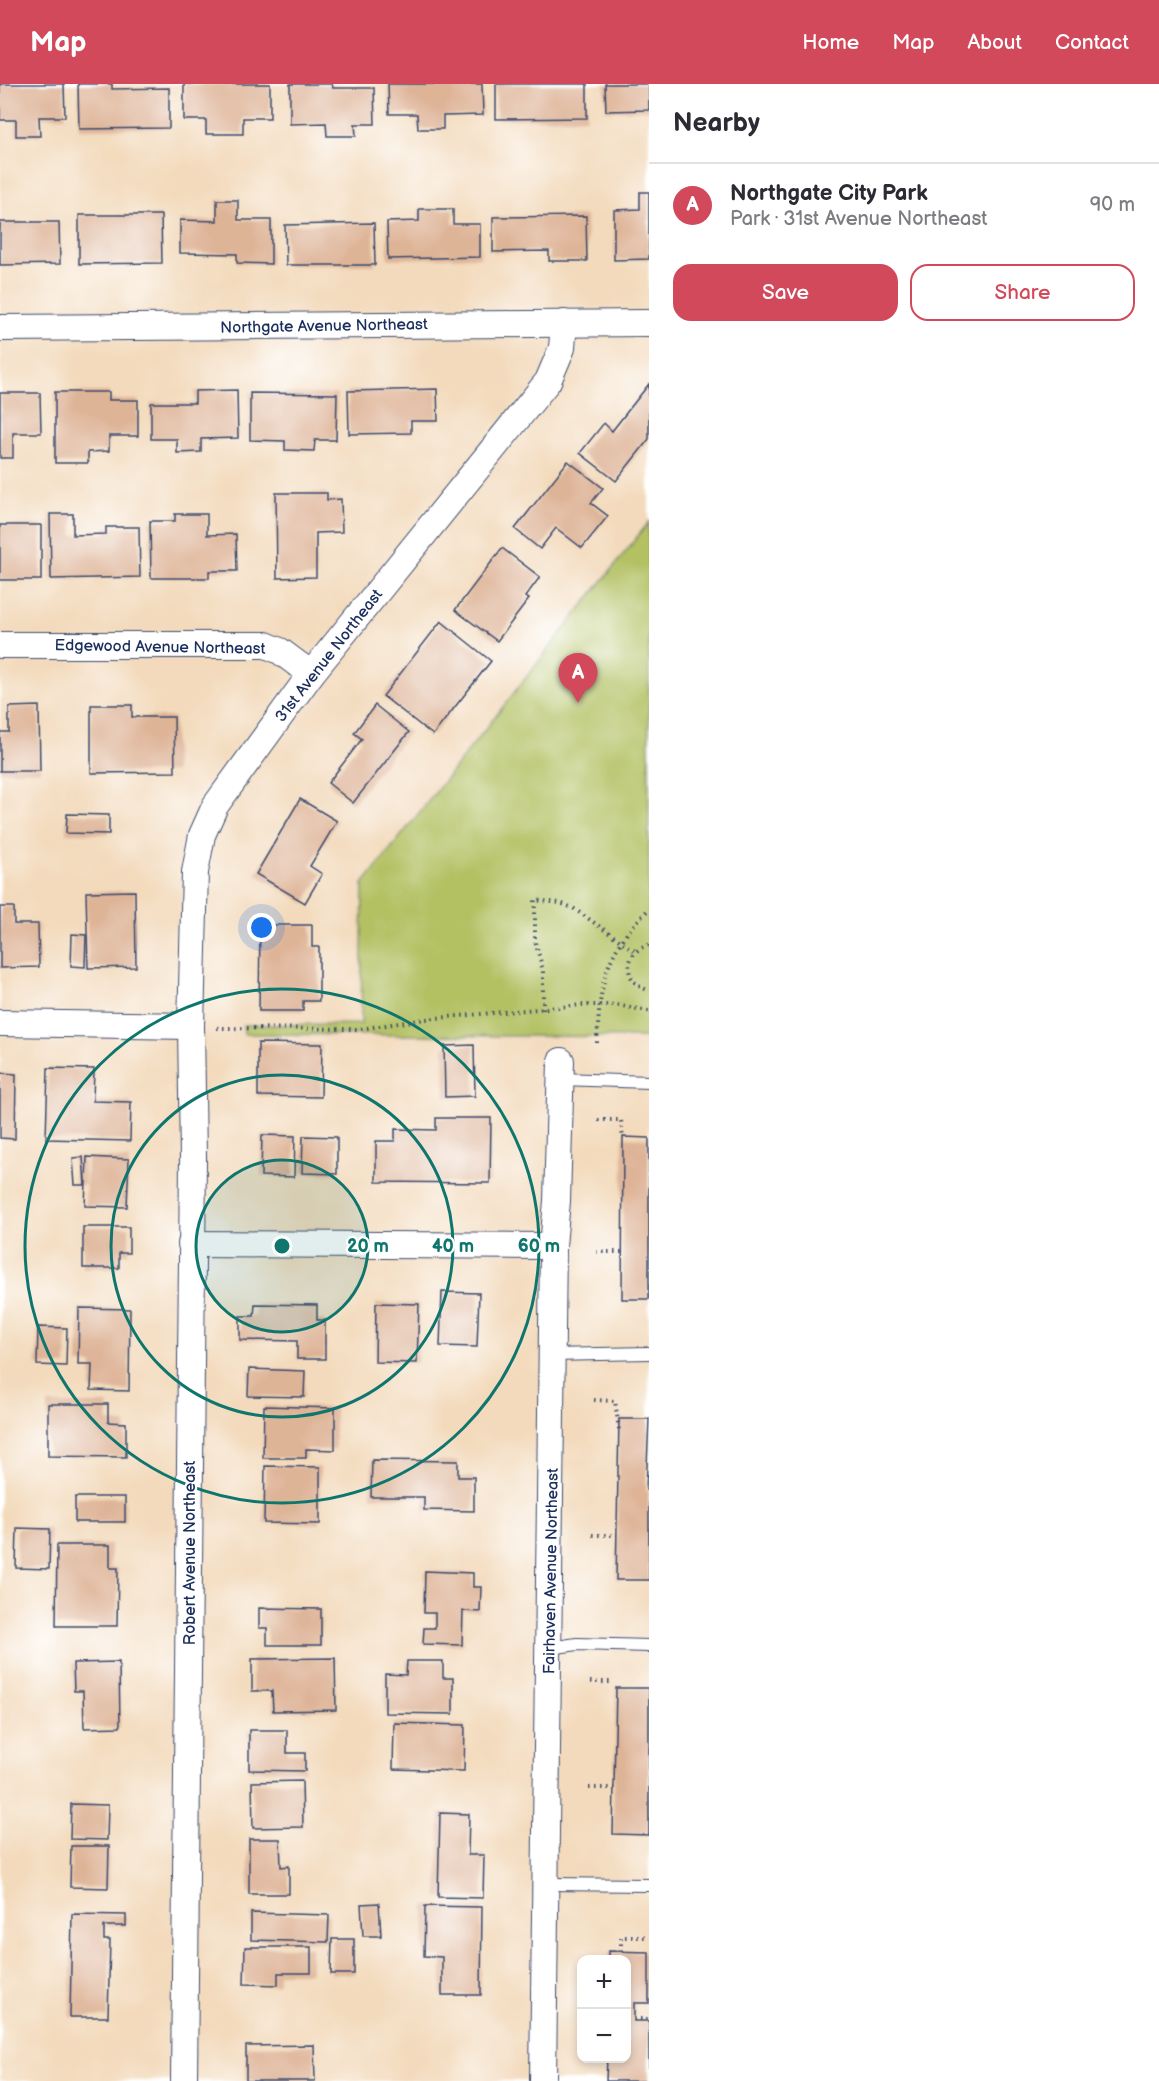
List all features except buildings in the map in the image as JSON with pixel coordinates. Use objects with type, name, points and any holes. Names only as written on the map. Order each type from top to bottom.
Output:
[{"type":"street","name":"31st Avenue Northeast","points":[[191,1026],[195,872],[202,835],[214,806],[310,674],[548,381],[562,348],[564,322]]},
{"type":"street","name":"Northgate Avenue Northeast","points":[[0,328],[649,322]]},
{"type":"street","name":"Edgewood Avenue Northeast","points":[[0,645],[266,645],[280,651],[310,674]]},
{"type":"street","points":[[0,1023],[191,1026]]},
{"type":"street","name":"Robert Avenue Northeast","points":[[184,2081],[191,1026]]},
{"type":"street","name":"Fairhaven Avenue Northeast","points":[[543,2081],[550,1648],[553,1246],[557,1201],[561,1070]]},
{"type":"street","points":[[191,1244],[553,1246]]},
{"type":"lane","points":[[561,1070],[649,1082]]},
{"type":"lane","points":[[552,1354],[649,1353]]},
{"type":"lane","points":[[550,1648],[577,1644],[649,1646]]},
{"type":"lane","points":[[546,1884],[649,1885]]},
{"type":"path","points":[[543,1009],[543,970],[535,941],[535,900],[560,903],[573,908],[635,951]]},
{"type":"path","points":[[597,1043],[599,1005],[605,972],[622,941],[649,909]]},
{"type":"path","points":[[649,945],[635,951],[629,964],[631,978],[640,988],[649,990]]},
{"type":"path","points":[[191,1026],[237,1029],[360,1029],[425,1019],[599,1005],[649,1011]]},
{"type":"path","points":[[598,1120],[621,1120],[623,1139]]},
{"type":"path","points":[[596,1252],[622,1252]]},
{"type":"path","points":[[594,1400],[615,1401],[619,1429]]},
{"type":"path","points":[[592,1535],[617,1535]]},
{"type":"path","points":[[590,1682],[612,1682]]},
{"type":"path","points":[[589,1788],[614,1788]]},
{"type":"path","points":[[621,1951],[621,1937],[649,1937]]},
{"type":"path","points":[[634,2019],[649,2019]]},
{"type":"green space","points":[[649,522],[649,1037],[244,1034],[243,1025],[361,1024],[363,884]]},
{"type":"place","name":"Northgate City Park","points":[[578,703]]}]
